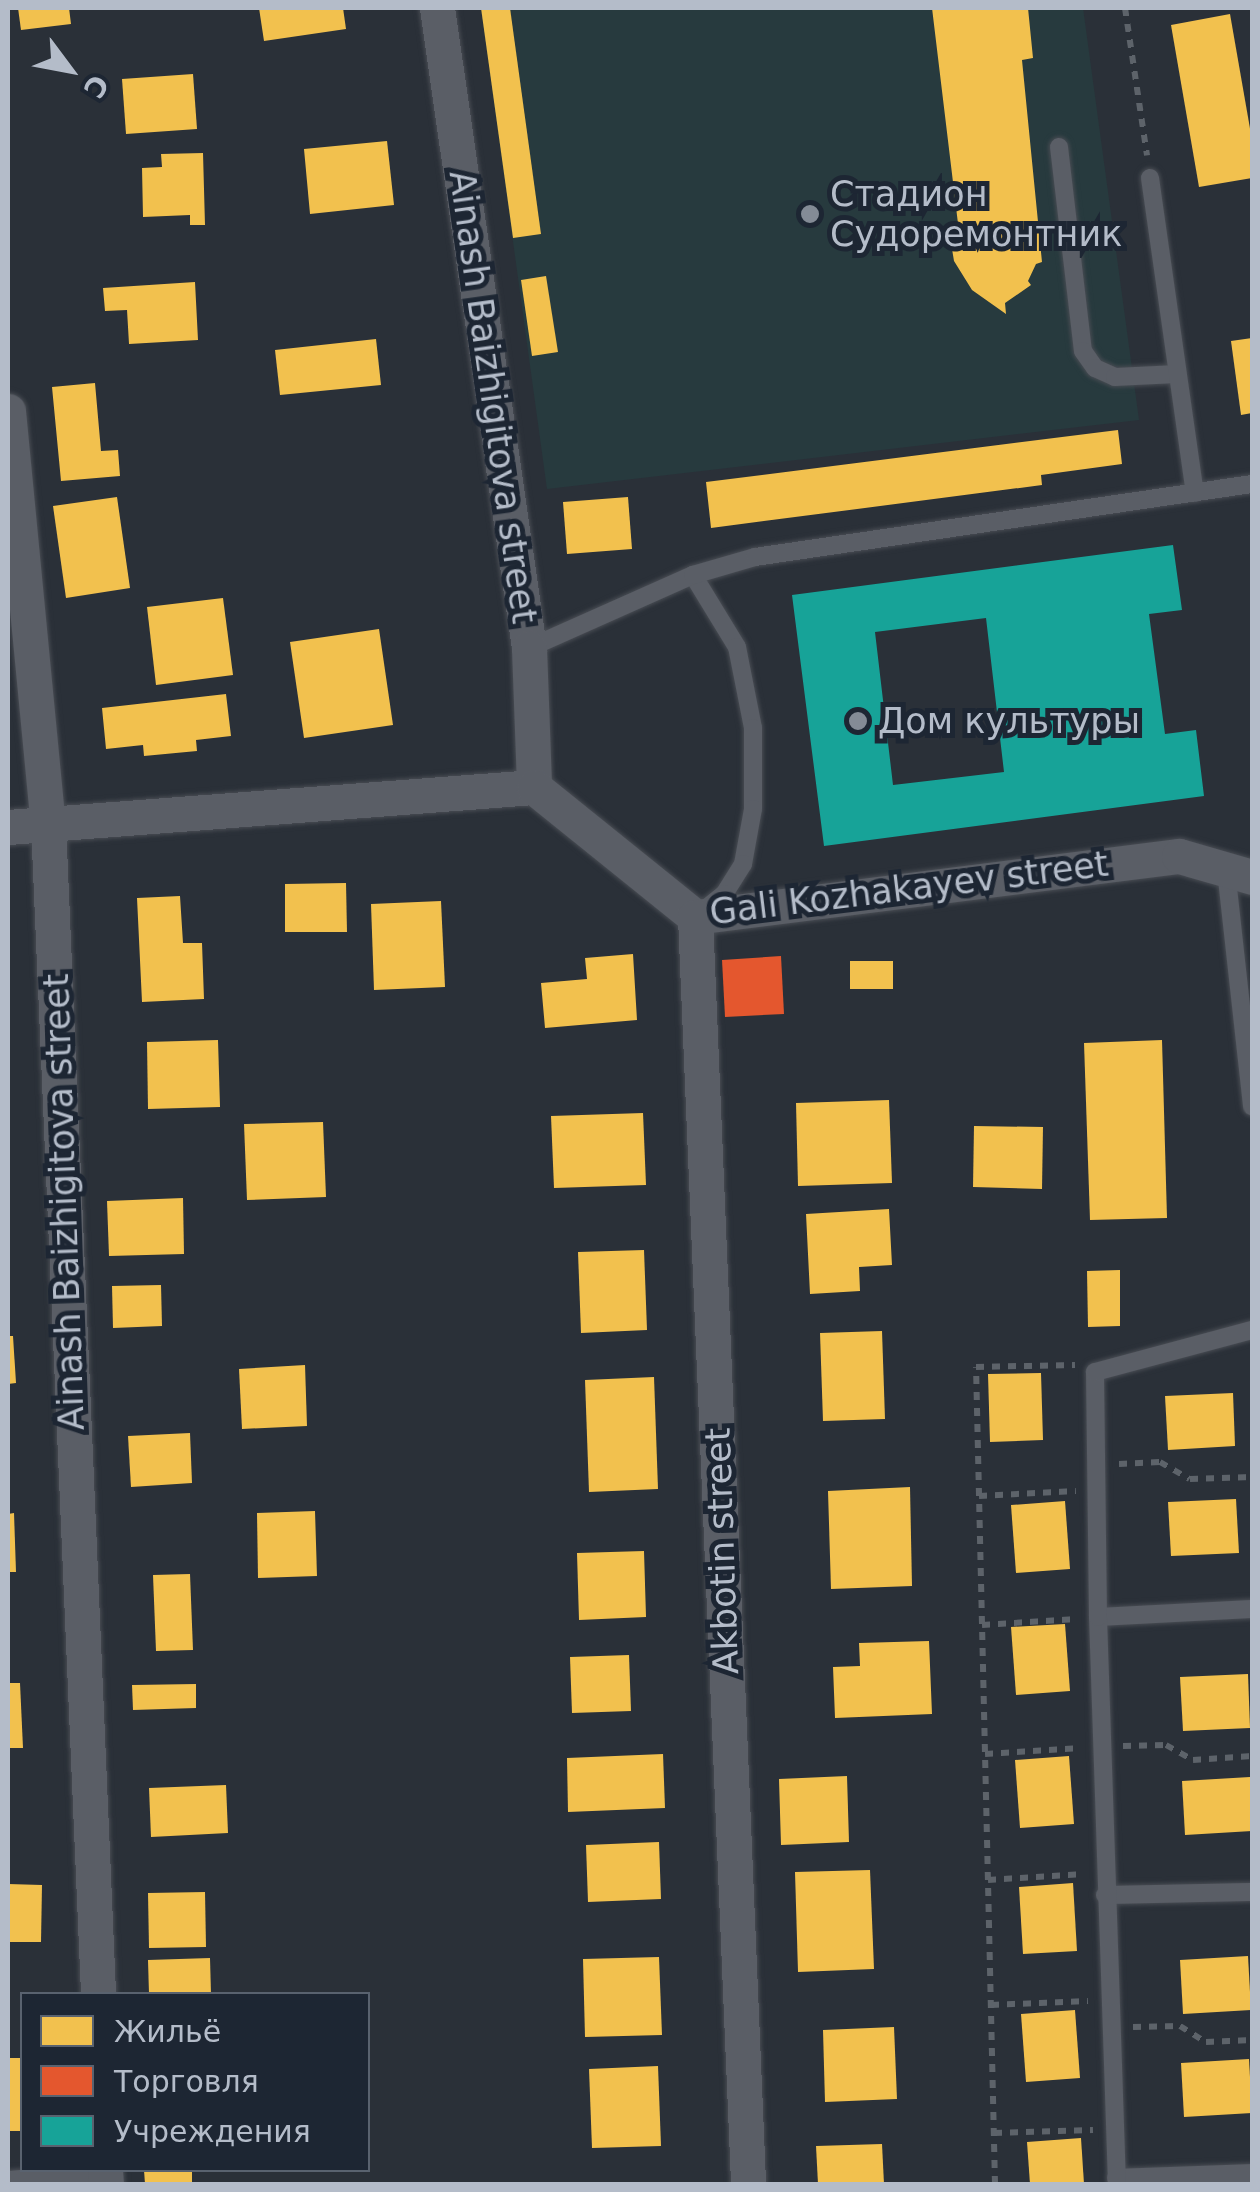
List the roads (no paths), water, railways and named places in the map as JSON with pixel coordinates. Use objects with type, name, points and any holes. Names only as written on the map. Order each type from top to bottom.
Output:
[{"type":"street","name":"Ainash Baizhigitova street","points":[[437,8],[529,648],[534,787]]},
{"type":"street","name":"Ainash Baizhigitova street","points":[[8,411],[48,824],[98,1992]]},
{"type":"street","points":[[8,827],[534,787]]},
{"type":"street","name":"Gali Kozhakayev street","points":[[534,787],[696,917],[1179,856],[1240,873]]},
{"type":"street","name":"Akbotin street","points":[[696,917],[748,2184]]},
{"type":"lane","points":[[1059,147],[1083,351],[1095,368],[1115,377],[1177,374]]},
{"type":"lane","points":[[1150,178],[1195,494]]},
{"type":"lane","points":[[529,648],[693,575],[754,557],[1252,484]]},
{"type":"lane","points":[[693,575],[737,647],[753,728],[753,809],[743,864],[724,894],[696,917]]},
{"type":"lane","points":[[1240,873],[1252,1107]]},
{"type":"lane","points":[[1252,1330],[1096,1372],[1098,1618],[1116,2181],[1252,2174]]},
{"type":"lane","points":[[1098,1618],[1252,1609]]},
{"type":"lane","points":[[1105,1895],[1252,1892]]},
{"type":"lane","points":[[8,2180],[106,2175]]},
{"type":"place","name":"Стадион Судоремонтник","points":[[810,214]]},
{"type":"place","name":"Дом культуры","points":[[858,721]]}]
